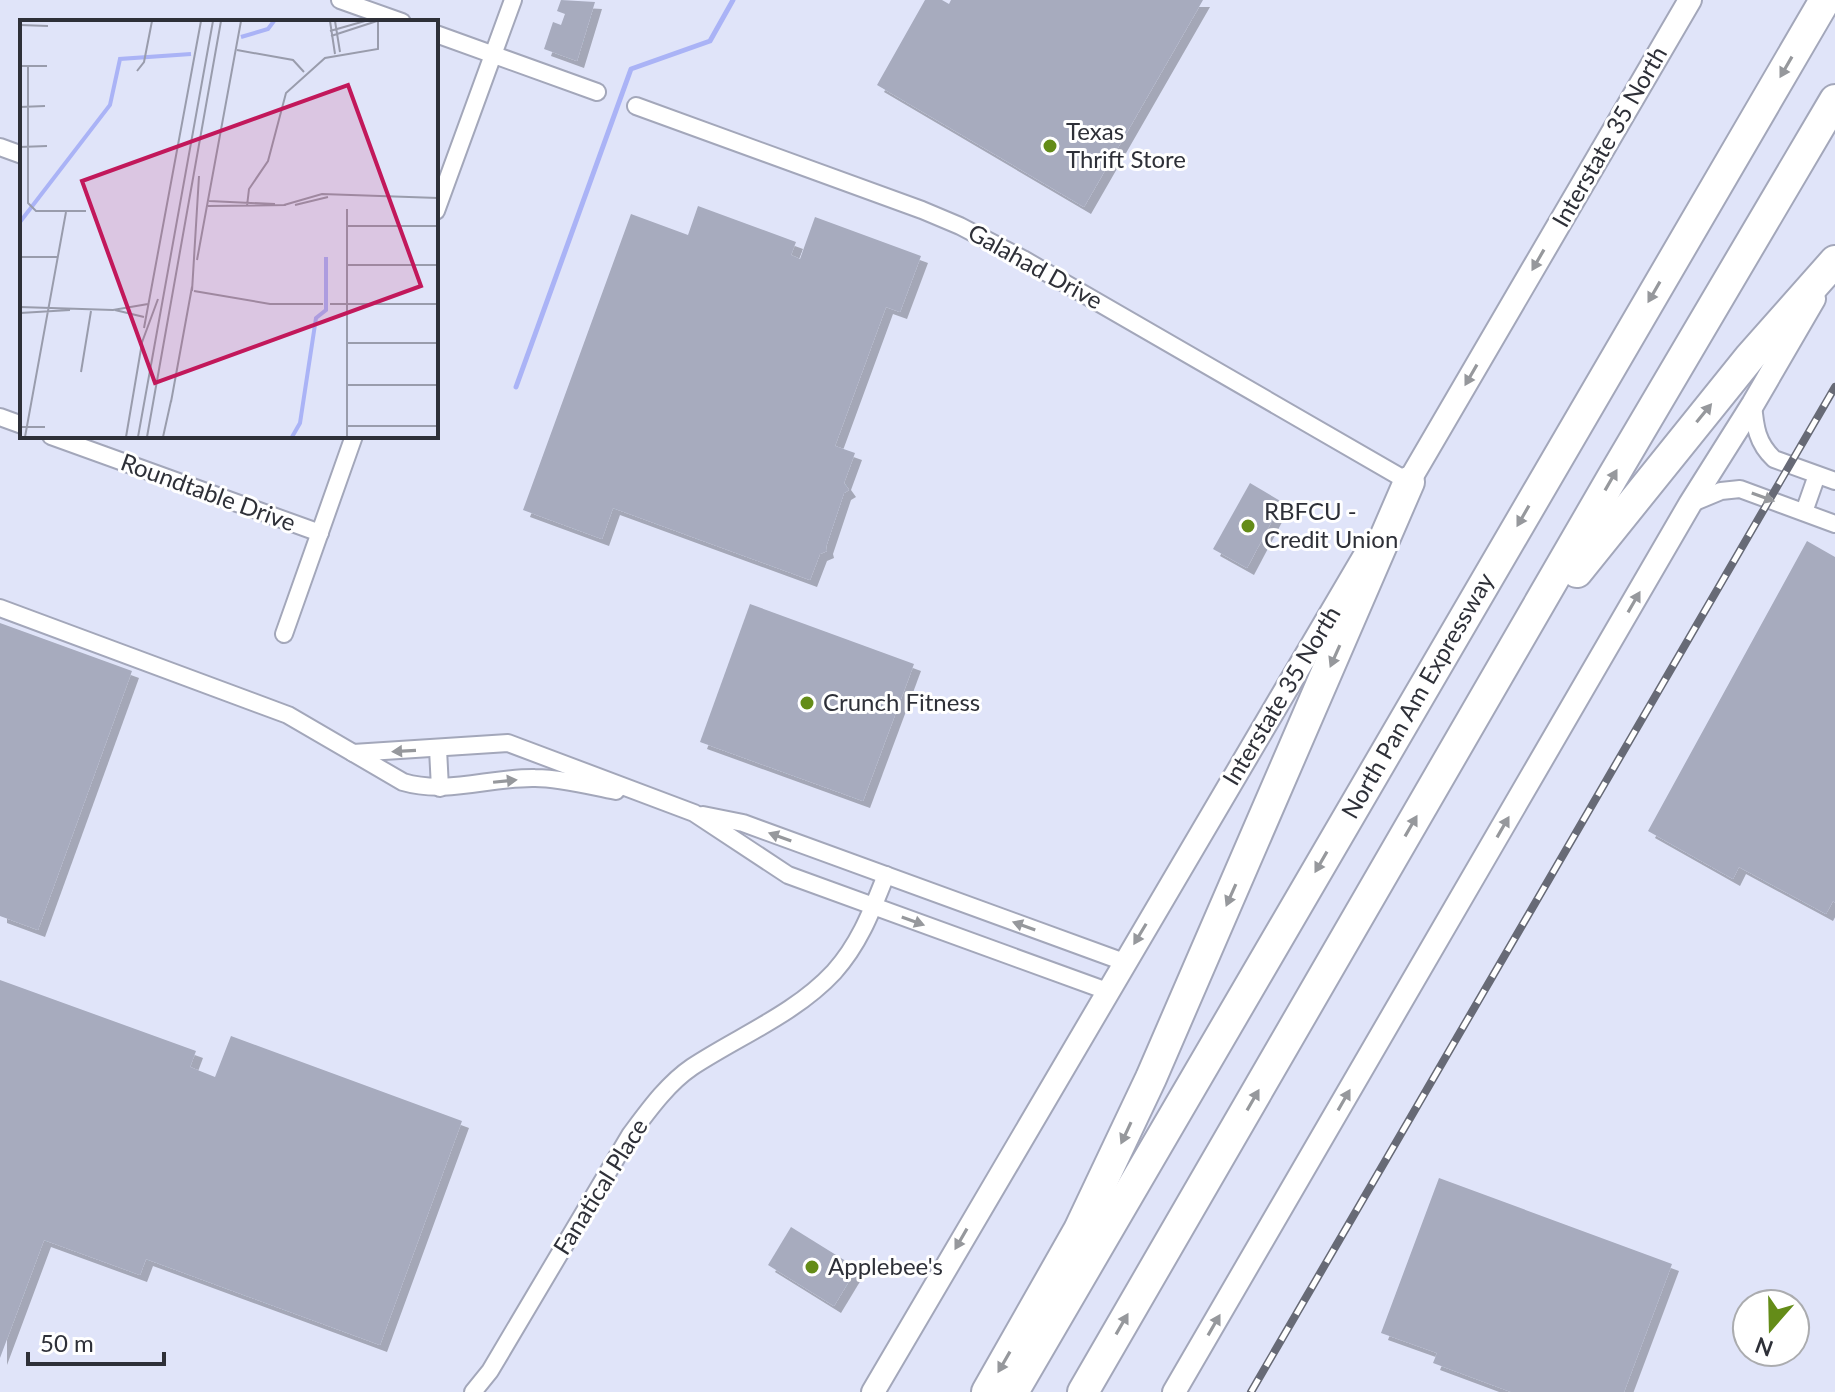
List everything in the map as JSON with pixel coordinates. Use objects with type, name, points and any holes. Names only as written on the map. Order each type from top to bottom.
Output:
[{"type":"highway","name":"North Pan Am Expressway","points":[[1013,1392],[1825,0]]},
{"type":"highway","points":[[1083,1392],[1835,100]]},
{"type":"highway","points":[[1500,672],[1627,508],[1750,357],[1835,261]]},
{"type":"highway","points":[[987,1392],[1095,1199],[1157,1064],[1409,482]]},
{"type":"main road","name":"Interstate 35 North","points":[[873,1392],[1690,0]]},
{"type":"main road","points":[[1174,1392],[1690,504],[1753,404],[1835,261]]},
{"type":"street","points":[[340,0],[396,20]]},
{"type":"street","points":[[438,206],[513,0]]},
{"type":"street","points":[[438,35],[597,92]]},
{"type":"street","name":"Galahad Drive","points":[[636,106],[960,226],[1023,259],[1409,482]]},
{"type":"street","points":[[0,147],[20,154]]},
{"type":"street","points":[[1753,404],[1755,431],[1774,459],[1835,481]]},
{"type":"street","points":[[0,417],[20,424]]},
{"type":"street","name":"Roundtable Drive","points":[[57,438],[320,533]]},
{"type":"street","points":[[284,634],[353,438]]},
{"type":"street","points":[[1804,512],[1817,475]]},
{"type":"street","points":[[1690,504],[1721,491],[1740,489],[1835,524]]},
{"type":"street","points":[[0,608],[288,715],[403,782],[422,788],[535,778],[657,797]]},
{"type":"street","points":[[353,753],[508,743],[694,813],[788,875],[1107,991]]},
{"type":"street","points":[[438,749],[440,788]]},
{"type":"street","points":[[694,813],[743,823],[1124,962]]},
{"type":"street","name":"Fanatical Place","points":[[473,1392],[490,1371],[630,1135],[656,1101],[689,1069],[791,1008],[833,972],[863,934],[886,875]]},
{"type":"building","points":[[561,0],[595,2],[577,61],[544,49],[553,22],[561,25],[565,14],[557,11]]},
{"type":"building","name":"Texas Thrift Store","points":[[925,0],[942,0],[949,4],[951,0],[1203,0],[1084,207],[877,85]]},
{"type":"building","points":[[698,206],[796,242],[791,255],[800,259],[815,217],[921,256],[900,312],[886,307],[835,446],[855,453],[844,483],[849,490],[844,493],[827,551],[820,554],[810,580],[613,508],[602,539],[523,510],[631,214],[688,235]]},
{"type":"building","name":"RBFCU - Credit Union","points":[[1250,483],[1282,502],[1247,568],[1213,549]]},
{"type":"building","points":[[1807,541],[1835,557],[1835,903],[1833,901],[1826,914],[1739,867],[1733,879],[1648,831]]},
{"type":"building","name":"Crunch Fitness","points":[[750,604],[914,664],[863,801],[700,742]]},
{"type":"building","points":[[0,623],[132,671],[38,930],[0,916]]},
{"type":"building","points":[[0,980],[196,1051],[190,1067],[215,1077],[231,1036],[462,1121],[380,1345],[146,1259],[140,1275],[44,1240],[0,1358]]},
{"type":"building","points":[[1439,1178],[1672,1264],[1624,1392],[1511,1392],[1433,1363],[1437,1353],[1381,1333]]},
{"type":"building","name":"Applebee's","points":[[791,1227],[857,1268],[834,1306],[768,1265]]},
{"type":"waterway","points":[[516,387],[631,69],[710,41],[733,0]]},
{"type":"railway","points":[[1251,1392],[1835,387]]},
{"type":"place","name":"Texas Thrift Store","points":[[1050,146]]},
{"type":"place","name":"RBFCU - Credit Union","points":[[1248,526]]},
{"type":"place","name":"Crunch Fitness","points":[[807,703]]},
{"type":"place","name":"Applebee's","points":[[812,1267]]}]
